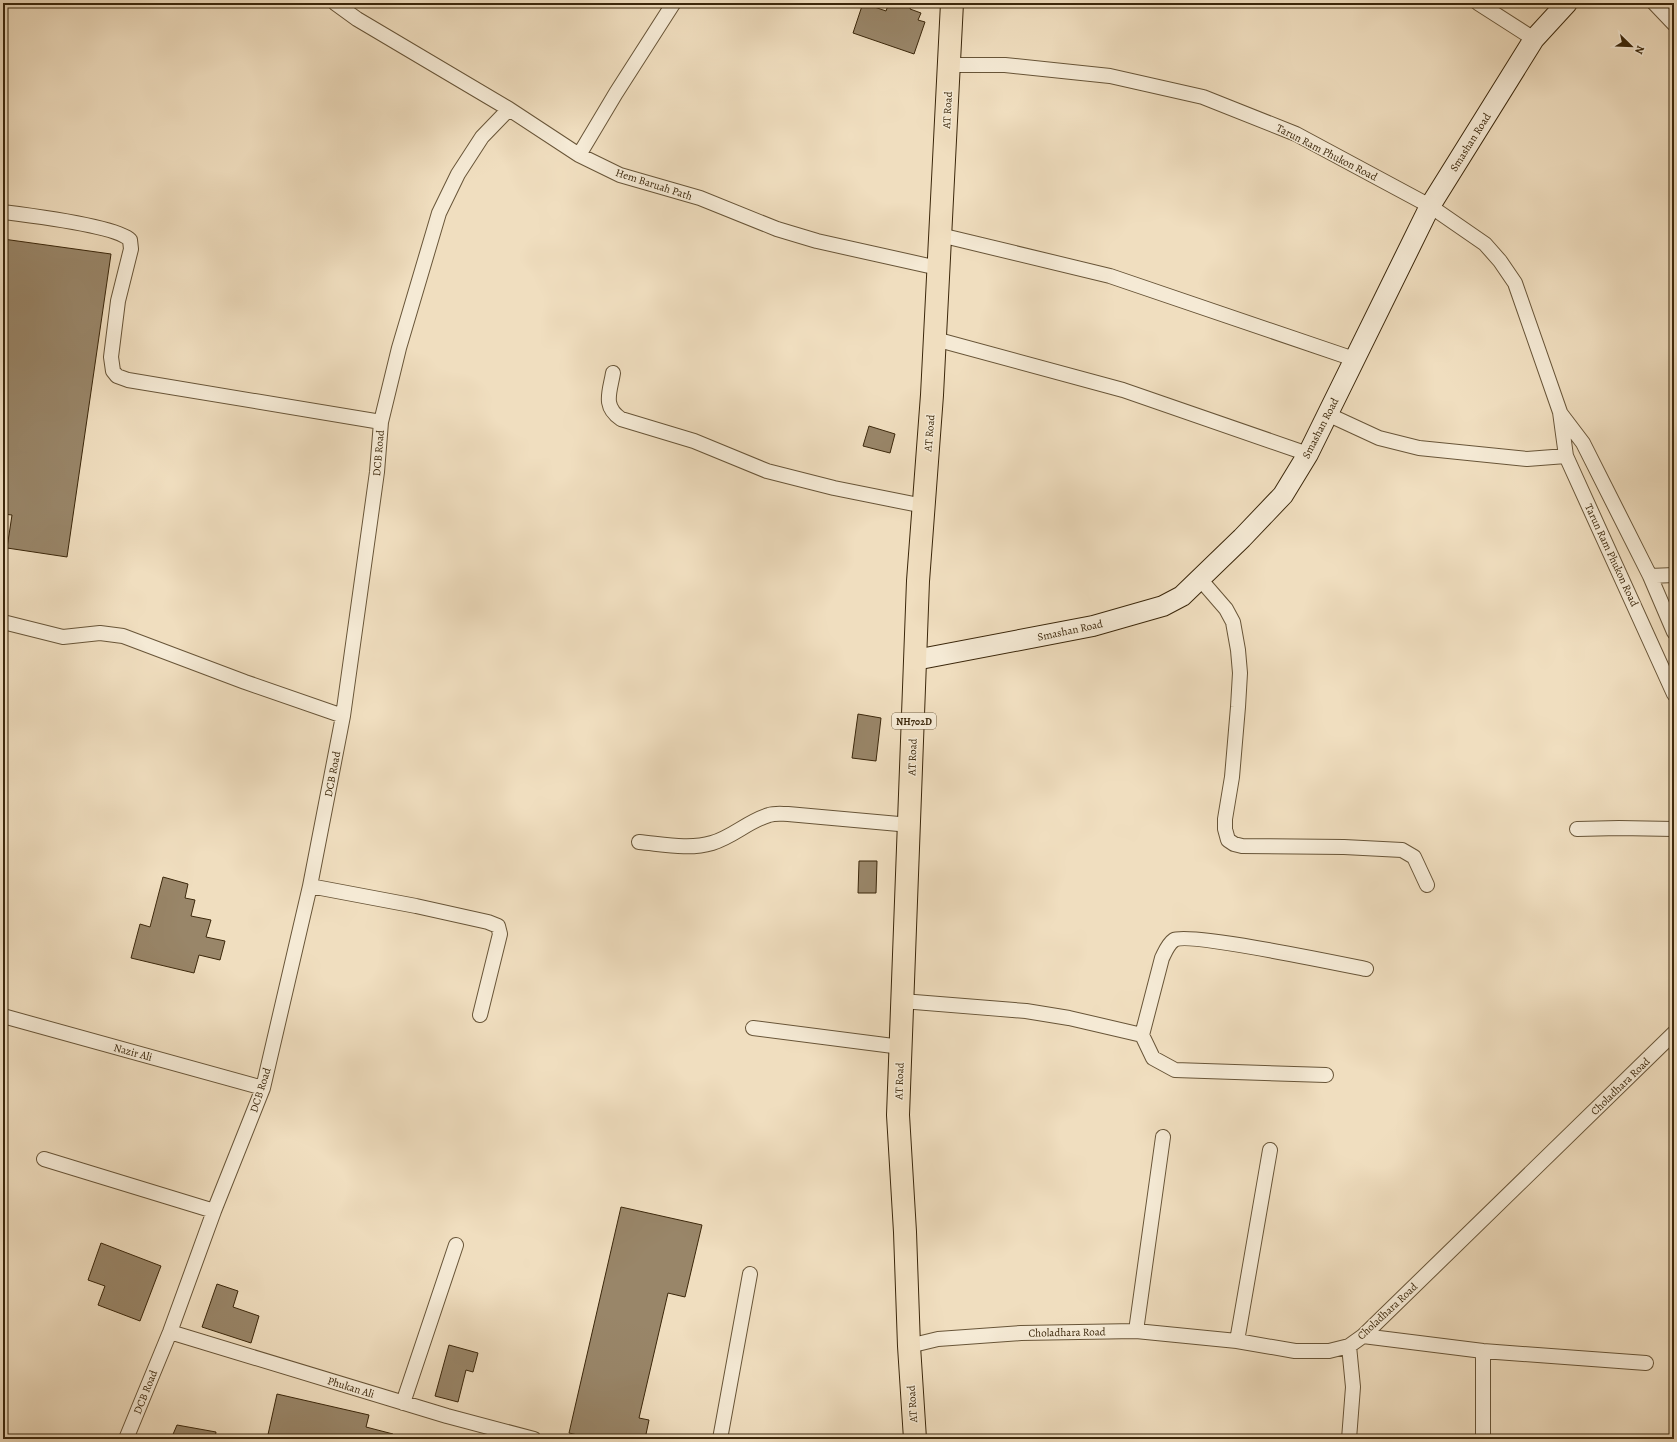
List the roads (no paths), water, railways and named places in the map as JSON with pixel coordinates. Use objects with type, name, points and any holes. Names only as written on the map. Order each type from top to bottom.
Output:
[{"type":"highway","name":"AT Road","points":[[915,1439],[898,1115],[918,581],[932,396],[952,3]]},
{"type":"street","name":"Hem Baruah Path","points":[[335,3],[357,19],[509,109],[579,155],[620,175],[700,198],[777,229],[816,241],[938,268]]},
{"type":"street","points":[[1478,3],[1534,39]]},
{"type":"street","name":"Smashan Road","points":[[915,660],[1092,626],[1163,606],[1182,596],[1242,538],[1283,495],[1308,454],[1430,206],[1534,39],[1567,3]]},
{"type":"street","points":[[1654,3],[1674,24]]},
{"type":"street","points":[[579,155],[616,93],[673,4]]},
{"type":"street","name":"Tarun Ram Phukon Road","points":[[949,65],[1005,65],[1110,76],[1203,97],[1296,134],[1430,206],[1485,244],[1500,261],[1515,283],[1560,412],[1566,456],[1674,694]]},
{"type":"street","name":"DCB Road","points":[[126,1439],[170,1332],[214,1211],[263,1088],[310,886],[343,716],[376,480],[380,422],[399,348],[439,213],[458,174],[482,137],[509,109]]},
{"type":"street","points":[[3,212],[105,228],[124,235],[130,240],[131,249],[118,301],[111,357],[113,371],[117,376],[128,380],[380,422]]},
{"type":"street","points":[[940,235],[1110,276],[1354,359]]},
{"type":"street","points":[[935,339],[1123,390],[1308,454]]},
{"type":"street","points":[[613,373],[608,403],[612,413],[621,419],[694,441],[766,471],[834,488],[924,506]]},
{"type":"street","name":"Tarun Ram Phukon Road","points":[[1560,412],[1583,443],[1650,576],[1674,632]]},
{"type":"street","points":[[1327,414],[1379,438],[1419,448],[1527,459],[1566,456]]},
{"type":"street","points":[[1650,576],[1674,575]]},
{"type":"street","points":[[1200,579],[1226,609],[1234,622],[1238,650],[1240,673],[1238,707],[1232,777],[1225,819],[1225,829],[1228,840],[1234,844],[1242,846],[1344,847],[1402,850],[1414,858],[1428,885]]},
{"type":"street","points":[[3,622],[63,637],[100,633],[123,636],[245,682],[343,716]]},
{"type":"street","points":[[639,842],[687,847],[710,844],[730,836],[760,818],[771,814],[788,814],[910,825]]},
{"type":"street","points":[[1577,829],[1619,828],[1674,830]]},
{"type":"street","points":[[310,886],[416,906],[488,922],[498,926],[500,934],[480,1015]]},
{"type":"street","points":[[1326,1075],[1175,1070],[1153,1058],[1142,1035],[1162,958],[1165,951],[1174,940],[1200,939],[1366,969]]},
{"type":"street","points":[[902,1001],[1026,1011],[1069,1018],[1142,1035]]},
{"type":"street","name":"Nazir Ali","points":[[3,1016],[263,1088]]},
{"type":"street","points":[[753,1028],[901,1047]]},
{"type":"street","name":"Choladhara Road","points":[[909,1346],[938,1339],[1014,1333],[1136,1331],[1237,1341],[1295,1351],[1329,1351],[1349,1346],[1363,1336],[1674,1033]]},
{"type":"street","points":[[1136,1331],[1163,1137]]},
{"type":"street","points":[[1237,1341],[1270,1150]]},
{"type":"street","points":[[44,1159],[214,1211]]},
{"type":"street","points":[[403,1403],[456,1245]]},
{"type":"street","points":[[720,1439],[750,1274]]},
{"type":"street","name":"Phukan Ali","points":[[170,1332],[403,1403],[534,1439]]},
{"type":"street","points":[[1363,1336],[1483,1351],[1646,1363]]},
{"type":"street","points":[[1349,1346],[1353,1387],[1349,1439]]},
{"type":"street","points":[[1483,1351],[1483,1439]]}]
